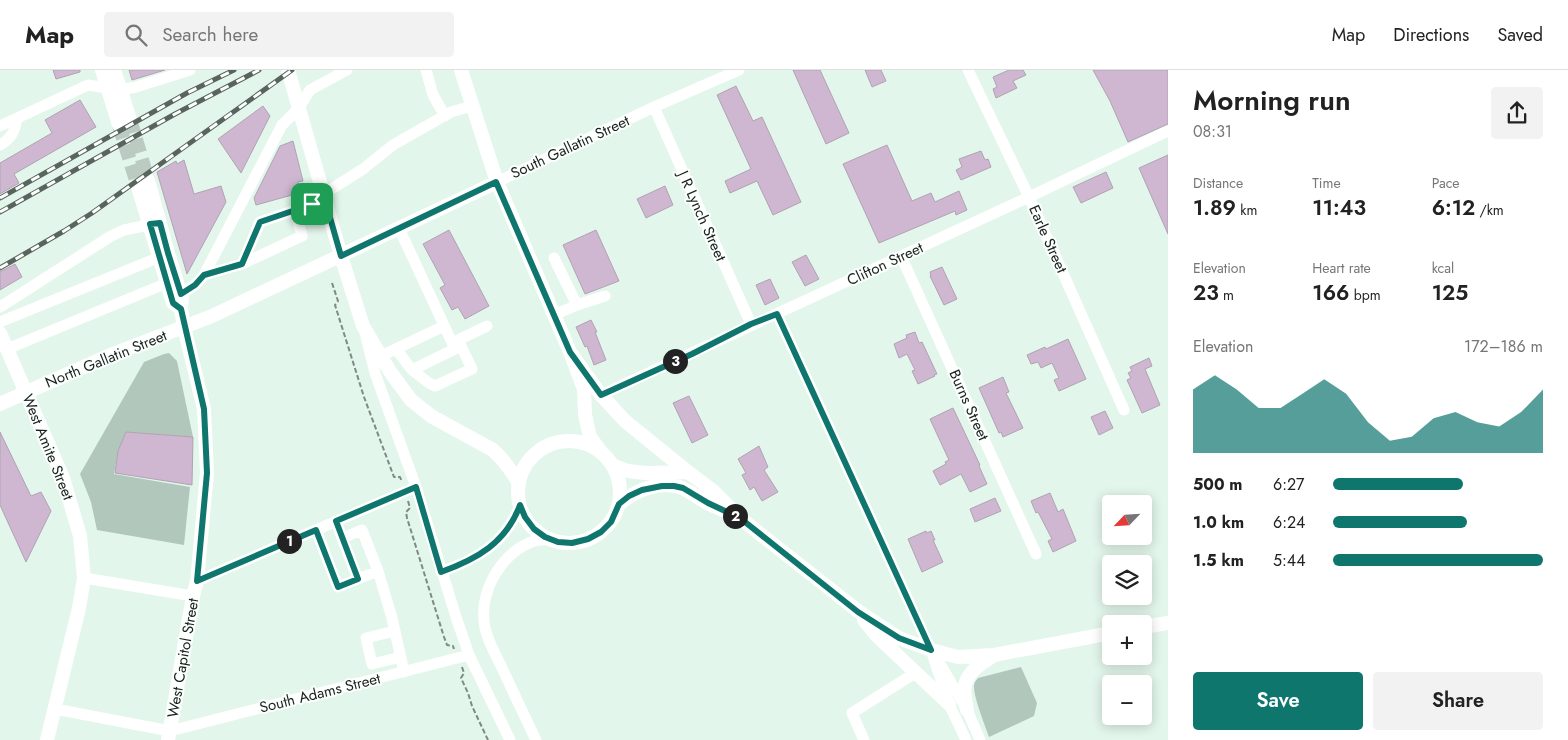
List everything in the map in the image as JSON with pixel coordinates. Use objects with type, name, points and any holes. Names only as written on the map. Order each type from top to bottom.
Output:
[{"type":"main road","points":[[102,70],[113,88],[124,122]]},
{"type":"main road","points":[[113,88],[114,70]]},
{"type":"main road","points":[[288,70],[341,256],[364,326],[391,374],[411,400],[431,416],[493,450],[511,470],[519,484]]},
{"type":"main road","points":[[461,70],[496,182],[570,352],[584,389],[585,415],[590,437],[612,464],[618,475],[619,504],[611,522],[601,532],[588,539],[572,543],[549,539],[534,529],[525,517],[520,505],[519,484],[521,475],[530,459],[545,447],[554,443],[574,441],[592,446],[601,452]]},
{"type":"main road","name":"South Gallatin Street","points":[[184,327],[212,316],[496,182]]},
{"type":"main road","name":"West Capitol Street","points":[[143,184],[155,224],[168,253],[181,294],[184,327],[204,409],[207,473],[197,581],[169,735]]},
{"type":"main road","name":"West Capitol Street","points":[[155,224],[160,257],[173,303],[181,309]]},
{"type":"main road","name":"North Gallatin Street","points":[[0,404],[113,354],[184,327]]},
{"type":"main road","name":"West Amite Street","points":[[0,333],[64,478],[80,536],[84,578],[47,740]]},
{"type":"main road","points":[[570,352],[601,395],[625,420],[712,490],[740,518],[858,612],[899,638],[931,650],[958,657],[994,655],[1102,635]]},
{"type":"main road","points":[[612,464],[628,471],[645,473],[688,472]]},
{"type":"main road","points":[[619,504],[629,496],[642,490],[674,486],[683,488],[708,503],[740,518]]},
{"type":"main road","points":[[858,612],[877,636],[949,704]]},
{"type":"main road","points":[[1152,626],[1168,623]]},
{"type":"main road","points":[[967,710],[965,686],[967,681],[978,664],[994,655]]},
{"type":"street","points":[[0,126],[88,85],[113,88],[136,87],[190,70]]},
{"type":"street","points":[[181,294],[195,285],[204,275],[282,125],[299,108],[310,90],[347,70]]},
{"type":"street","points":[[426,70],[433,95],[445,116]]},
{"type":"street","name":"South Gallatin Street","points":[[496,182],[738,70]]},
{"type":"street","name":"Earle Street","points":[[968,70],[1029,197],[1124,410]]},
{"type":"street","points":[[242,264],[260,222],[295,210],[324,196],[393,145],[451,112],[472,106]]},
{"type":"street","name":"J R Lynch Street","points":[[654,108],[751,324]]},
{"type":"street","points":[[0,145],[14,133],[17,118]]},
{"type":"street","name":"Clifton Street","points":[[601,395],[1168,131]]},
{"type":"street","points":[[204,275],[242,264],[302,236],[295,210]]},
{"type":"street","points":[[0,308],[111,236],[124,230],[155,224]]},
{"type":"street","points":[[399,228],[453,346]]},
{"type":"street","name":"Burns Street","points":[[902,256],[1036,554]]},
{"type":"street","points":[[0,322],[160,257]]},
{"type":"street","points":[[554,258],[577,305]]},
{"type":"street","points":[[7,348],[167,283]]},
{"type":"street","points":[[554,315],[605,296]]},
{"type":"street","points":[[777,314],[931,650],[949,704],[966,740]]},
{"type":"street","points":[[364,326],[375,373],[416,487],[441,572],[470,655],[510,740]]},
{"type":"street","points":[[381,356],[444,326]]},
{"type":"street","points":[[412,370],[487,326]]},
{"type":"street","points":[[396,349],[412,370],[429,384],[435,386],[472,369],[461,346],[453,346]]},
{"type":"street","points":[[197,581],[416,487]]},
{"type":"street","points":[[441,572],[460,565],[489,548],[506,532],[516,517],[520,505]]},
{"type":"street","points":[[336,521],[358,579]]},
{"type":"street","points":[[316,530],[338,587],[378,571]]},
{"type":"street","points":[[342,538],[362,530],[378,571],[395,631],[404,672]]},
{"type":"street","points":[[536,740],[485,628],[484,604],[489,586],[497,569],[508,556],[534,541],[549,539]]},
{"type":"street","points":[[84,578],[193,596]]},
{"type":"street","points":[[395,631],[366,638],[372,664],[401,657]]},
{"type":"street","points":[[931,650],[948,675],[967,710],[980,740]]},
{"type":"street","name":"South Adams Street","points":[[169,735],[470,655]]},
{"type":"street","points":[[864,740],[852,713],[914,673]]},
{"type":"street","points":[[55,709],[169,735]]},
{"type":"path","points":[[332,283],[338,301],[335,305],[364,397],[394,477],[400,478],[404,486]]},
{"type":"path","points":[[407,498],[410,508],[406,512],[407,518],[444,637],[447,645],[453,646],[456,654]]},
{"type":"path","points":[[461,666],[464,673],[461,678],[488,740]]},
{"type":"green space","points":[[169,353],[177,361],[193,437],[126,432],[118,452],[114,474],[190,487],[184,545],[97,530],[91,502],[80,474],[144,362]]},
{"type":"green space","points":[[1021,667],[1037,703],[1034,716],[989,737],[975,696],[974,685],[978,678]]},
{"type":"building","points":[[53,70],[80,70],[80,72],[56,79]]},
{"type":"building","points":[[129,70],[165,70],[132,80]]},
{"type":"building","points":[[793,70],[820,70],[849,133],[826,144]]},
{"type":"building","points":[[865,70],[881,70],[886,81],[872,87]]},
{"type":"building","points":[[1009,70],[1023,70],[1026,75],[1013,81],[1017,88],[996,98],[993,89],[997,87],[993,77]]},
{"type":"building","points":[[1093,70],[1168,70],[1168,124],[1128,142],[1110,101]]},
{"type":"building","points":[[736,86],[753,121],[762,117],[801,202],[773,215],[757,181],[730,193],[725,181],[751,169],[717,95]]},
{"type":"building","points":[[80,100],[96,127],[14,174],[19,183],[0,194],[0,163],[52,133],[45,120]]},
{"type":"building","points":[[263,106],[270,116],[241,173],[218,139]]},
{"type":"building","points":[[293,141],[303,181],[298,182],[301,191],[292,192],[292,195],[256,205],[254,198],[280,146]]},
{"type":"building","points":[[887,145],[912,201],[931,193],[935,202],[959,191],[967,210],[956,215],[955,211],[879,243],[843,164]]},
{"type":"building","points":[[981,151],[985,160],[988,159],[991,167],[961,180],[956,170],[962,167],[959,159]]},
{"type":"building","points":[[1168,155],[1168,234],[1139,168]]},
{"type":"building","points":[[184,160],[194,194],[221,186],[226,202],[187,274],[157,172],[176,161],[177,164]]},
{"type":"building","points":[[1106,172],[1113,188],[1081,203],[1073,187]]},
{"type":"building","points":[[665,186],[673,205],[646,218],[637,199]]},
{"type":"building","points":[[449,230],[489,306],[465,319],[458,307],[452,310],[440,288],[445,285],[423,244]]},
{"type":"building","points":[[596,230],[619,281],[585,294],[563,245]]},
{"type":"building","points":[[806,255],[819,279],[805,286],[792,262]]},
{"type":"building","points":[[15,264],[22,277],[0,290],[0,272]]},
{"type":"building","points":[[942,267],[957,299],[944,305],[930,276],[930,272]]},
{"type":"building","points":[[770,279],[779,298],[765,305],[756,285]]},
{"type":"building","points":[[591,320],[606,360],[594,365],[587,346],[585,347],[576,327]]},
{"type":"building","points":[[915,332],[919,343],[922,342],[937,374],[918,384],[912,371],[915,370],[907,354],[899,358],[894,344],[907,338],[906,335]]},
{"type":"building","points":[[1068,339],[1086,379],[1059,391],[1054,380],[1059,378],[1052,363],[1041,368],[1038,362],[1031,364],[1027,355]]},
{"type":"building","points":[[1149,358],[1152,366],[1145,369],[1160,405],[1142,413],[1127,380],[1131,378],[1128,373],[1132,371],[1130,367]]},
{"type":"building","points":[[1003,377],[1009,392],[1006,393],[1023,428],[1003,437],[1001,432],[999,433],[979,388]]},
{"type":"building","points":[[689,396],[708,435],[692,443],[673,403]]},
{"type":"building","points":[[953,408],[987,484],[970,492],[961,474],[940,485],[933,471],[946,464],[945,462],[949,460],[930,419]]},
{"type":"building","points":[[1105,411],[1113,428],[1099,435],[1091,417]]},
{"type":"building","points":[[0,432],[31,496],[41,492],[51,511],[26,562],[0,505]]},
{"type":"building","points":[[126,432],[193,437],[192,485],[115,473],[118,451]]},
{"type":"building","points":[[759,446],[768,467],[764,470],[778,492],[762,501],[754,487],[750,490],[742,475],[746,473],[738,459]]},
{"type":"building","points":[[1050,493],[1058,512],[1063,509],[1076,541],[1053,552],[1048,541],[1052,539],[1031,501]]},
{"type":"building","points":[[995,498],[1001,511],[975,522],[970,509]]},
{"type":"building","points":[[926,531],[927,533],[931,531],[943,562],[922,572],[908,539]]},
{"type":"tunnel","points":[[130,119],[148,180]]},
{"type":"tunnel","points":[[119,125],[138,187]]},
{"type":"railway","points":[[0,198],[187,93],[234,70]]},
{"type":"railway","points":[[0,212],[175,114],[259,70]]},
{"type":"railway","points":[[0,268],[92,213],[292,70]]},
{"type":"route","points":[[496,182],[570,352],[601,395],[692,354],[751,324],[777,314],[931,650],[899,638],[858,612],[740,518],[708,503],[683,488],[674,486],[642,490],[629,496],[619,504],[611,522],[601,532],[588,539],[572,543],[549,539],[534,529],[525,517],[520,505],[516,517],[506,532],[489,548],[460,565],[441,572],[416,487],[336,521],[358,579],[338,587],[316,530],[197,581],[207,473],[204,409],[181,309],[173,303],[150,224],[160,223],[181,294],[195,285],[204,275],[242,264],[260,222],[312,204],[325,200],[341,256],[496,182]]}]
